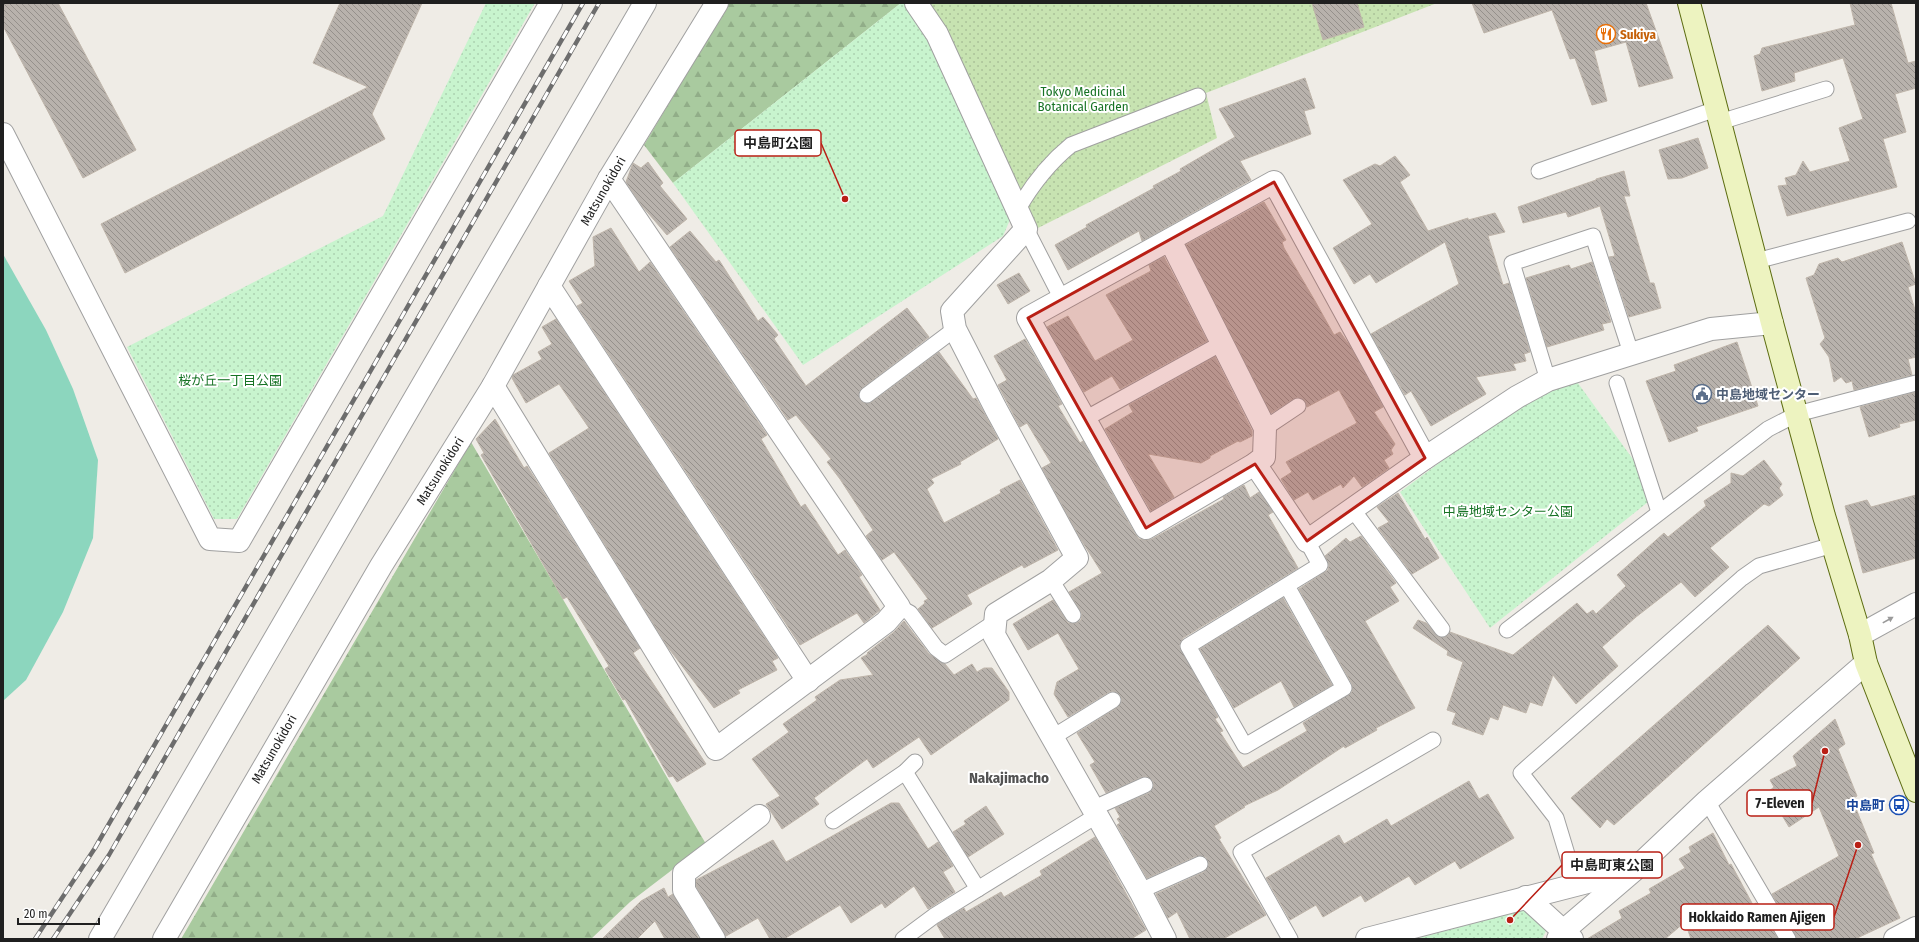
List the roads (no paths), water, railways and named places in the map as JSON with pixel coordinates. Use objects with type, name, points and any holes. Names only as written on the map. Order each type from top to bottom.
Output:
[{"type":"main road","points":[[1689,3],[1772,323],[1833,545],[1860,635],[1866,663],[1916,791]]},
{"type":"street","points":[[3,134],[210,538],[239,541],[551,3]]},
{"type":"street","points":[[100,939],[644,3]]},
{"type":"street","name":"Matsunokidori","points":[[164,939],[381,566],[493,386],[609,179],[717,3]]},
{"type":"street","points":[[916,3],[937,34],[1026,229],[952,311],[955,329],[996,409],[1077,558],[1051,580],[996,614],[994,635],[1140,891],[1165,939]]},
{"type":"street","points":[[493,386],[716,749],[886,622],[899,607],[609,179]]},
{"type":"street","points":[[1170,240],[1265,428],[1264,457],[1255,464],[1146,528],[1028,318],[1274,182],[1425,458]]},
{"type":"street","points":[[549,286],[808,681]]},
{"type":"street","points":[[1255,464],[1307,541],[1425,458],[1517,397],[1548,380],[1711,329],[1772,323]]},
{"type":"street","points":[[1860,635],[1916,604]]},
{"type":"street","points":[[1526,897],[1564,937],[1707,801],[1866,663]]},
{"type":"street","points":[[714,939],[684,890],[684,873],[759,816]]},
{"type":"street","points":[[1367,939],[1634,870]]},
{"type":"street","points":[[1895,939],[1916,928]]},
{"type":"lane","points":[[1539,171],[1718,115],[1826,89]]},
{"type":"lane","points":[[1018,209],[1031,186],[1054,158],[1071,145],[1198,96]]},
{"type":"lane","points":[[1756,262],[1908,221]]},
{"type":"lane","points":[[1026,229],[1062,300]]},
{"type":"lane","points":[[1548,380],[1512,263],[1593,236],[1631,353]]},
{"type":"lane","points":[[867,395],[955,329]]},
{"type":"lane","points":[[1085,419],[1222,343]]},
{"type":"lane","points":[[1617,383],[1659,512]]},
{"type":"lane","points":[[1507,630],[1768,428],[1797,414],[1916,383]]},
{"type":"lane","points":[[1265,428],[1298,406]]},
{"type":"lane","points":[[1353,510],[1442,629]]},
{"type":"lane","points":[[1287,586],[1344,688],[1245,746],[1188,646],[1320,565],[1307,541]]},
{"type":"lane","points":[[1576,884],[1556,818],[1521,773],[1736,583],[1759,566],[1833,545]]},
{"type":"lane","points":[[1051,580],[1073,615]]},
{"type":"lane","points":[[899,607],[910,613],[936,648],[945,655],[995,622]]},
{"type":"lane","points":[[1053,737],[1113,700]]},
{"type":"lane","points":[[1290,939],[1241,852],[1434,740]]},
{"type":"lane","points":[[833,821],[910,767],[978,889]]},
{"type":"lane","points":[[903,939],[934,916],[978,889],[1094,812],[1145,785]]},
{"type":"lane","points":[[1707,801],[1788,939]]},
{"type":"lane","points":[[1140,891],[1200,864]]},
{"type":"railway","points":[[35,939],[95,848],[583,3]]},
{"type":"railway","points":[[53,939],[109,855],[599,3]]},
{"type":"place","name":"Sukiya","points":[[1606,34]]},
{"type":"place","name":"中島町公園","points":[[845,199]]},
{"type":"place","name":"中島地域センター","points":[[1702,394]]},
{"type":"place","name":"7-Eleven","points":[[1825,751]]},
{"type":"place","name":"中島町","points":[[1899,805]]},
{"type":"place","name":"Hokkaido Ramen Ajigen","points":[[1858,845]]},
{"type":"place","name":"中島町東公園","points":[[1510,920]]},
{"type":"district","name":"Nakajimacho","points":[[1009,778]]},
{"type":"park label","name":"Tokyo Medicinal Botanical Garden","points":[[1083,98]]},
{"type":"park label","name":"桜が丘一丁目公園","points":[[230,380]]},
{"type":"park label","name":"中島地域センター公園","points":[[1508,511]]}]
